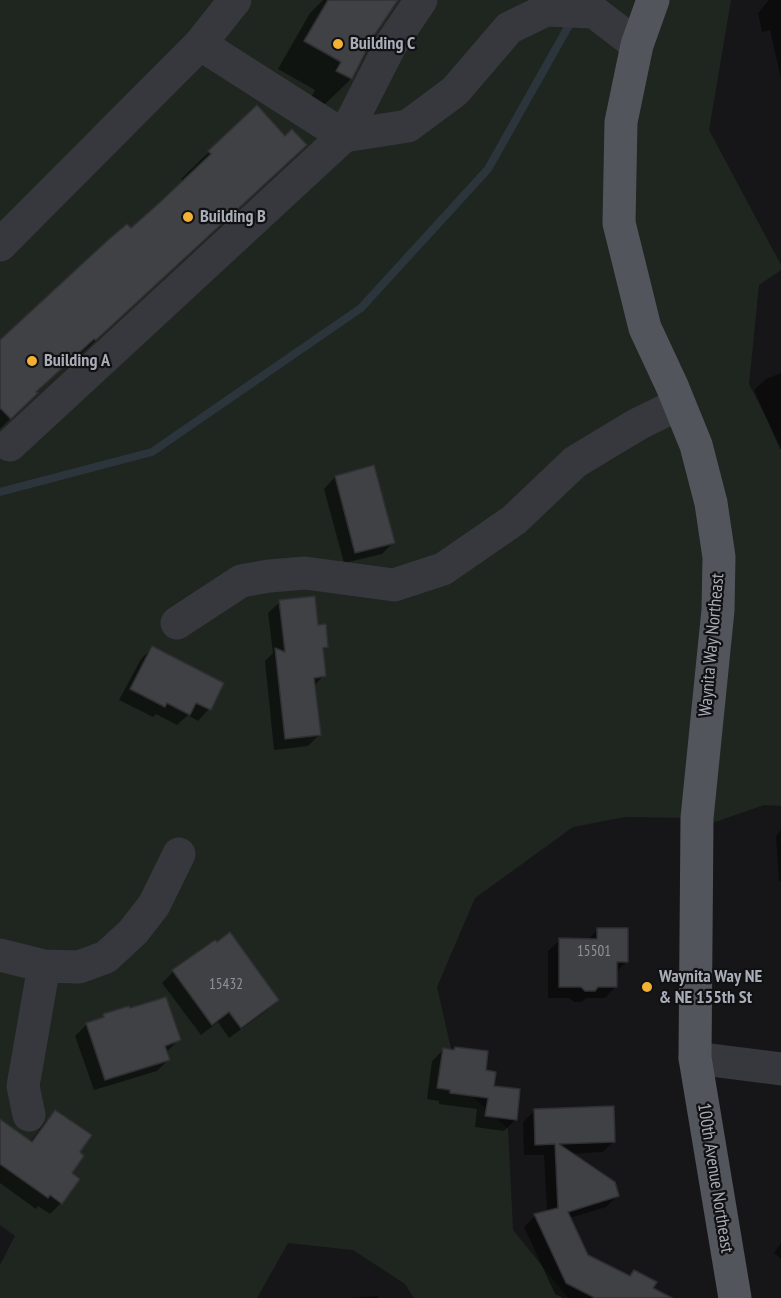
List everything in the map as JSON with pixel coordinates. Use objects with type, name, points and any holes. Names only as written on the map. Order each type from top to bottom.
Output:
[{"type":"main road","name":"Waynita Way Northeast","points":[[653,0],[637,45],[621,122],[619,223],[645,328],[696,445],[711,503],[719,557],[718,610],[698,818],[695,1058]]},
{"type":"main road","name":"100th Avenue Northeast","points":[[695,1058],[735,1298]]},
{"type":"street","points":[[0,245],[200,44],[235,0]]},
{"type":"street","points":[[10,445],[344,136],[390,46],[421,0]]},
{"type":"street","points":[[200,44],[344,136],[408,126],[455,91],[508,28],[546,9],[594,6],[637,45]]},
{"type":"street","points":[[177,623],[241,581],[305,573],[394,585],[442,569],[514,520],[574,462],[638,424],[680,404]]},
{"type":"street","points":[[0,955],[44,966],[79,967],[106,957],[133,932],[154,905],[179,854]]},
{"type":"street","points":[[29,1115],[23,1086],[44,966]]},
{"type":"street","points":[[695,1058],[781,1069]]},
{"type":"shaded area","points":[[0,0],[731,0],[709,130],[781,265],[781,270],[759,285],[749,384],[781,447],[781,806],[764,805],[698,828],[697,818],[625,817],[573,827],[475,898],[437,987],[459,1084],[508,1129],[513,1230],[568,1298],[414,1298],[405,1284],[353,1250],[288,1243],[257,1298],[0,1298],[0,1265],[15,1236],[0,1225]]},
{"type":"building","name":"Building C","points":[[328,0],[398,0],[373,37],[352,79],[336,71],[341,62],[304,41]]},
{"type":"building","points":[[257,105],[285,136],[292,129],[307,145],[96,340],[94,339],[36,392],[38,393],[11,419],[0,408],[0,340],[108,240],[127,224],[131,228],[157,205],[211,154],[208,151]]},
{"type":"building","points":[[374,465],[395,543],[355,553],[335,476]]},
{"type":"building","points":[[315,596],[318,625],[326,624],[328,647],[323,648],[326,676],[314,678],[321,735],[285,739],[275,648],[285,652],[279,600]]},
{"type":"building","points":[[152,646],[224,683],[211,710],[196,703],[190,715],[167,703],[165,707],[130,689]]},
{"type":"building","points":[[597,928],[628,928],[628,962],[617,962],[617,987],[598,987],[595,991],[585,991],[581,987],[559,987],[559,938],[597,939]]},
{"type":"building","points":[[230,932],[279,1000],[241,1028],[229,1012],[212,1025],[172,970]]},
{"type":"building","points":[[166,997],[181,1040],[165,1046],[170,1060],[105,1080],[86,1023],[104,1017],[103,1014]]},
{"type":"building","points":[[455,1047],[488,1051],[486,1070],[496,1072],[494,1086],[520,1089],[517,1120],[485,1116],[488,1098],[450,1093],[450,1090],[437,1088],[443,1048],[454,1050]]},
{"type":"building","points":[[614,1106],[615,1142],[559,1144],[615,1182],[619,1196],[568,1212],[588,1255],[630,1276],[634,1270],[657,1282],[653,1288],[672,1298],[595,1298],[566,1283],[534,1214],[558,1208],[555,1144],[535,1145],[534,1109]]},
{"type":"building","points":[[55,1110],[92,1135],[80,1152],[84,1156],[72,1173],[80,1179],[62,1204],[50,1195],[48,1198],[0,1164],[0,1119],[32,1142]]},
{"type":"waterway","points":[[0,492],[152,452],[361,308],[488,169],[572,20]]},
{"type":"place","name":"Building C","points":[[338,44]]},
{"type":"place","name":"Building B","points":[[188,217]]},
{"type":"place","name":"Building A","points":[[32,361]]},
{"type":"place","name":"Waynita Way NE & NE 155th St","points":[[647,987]]}]
